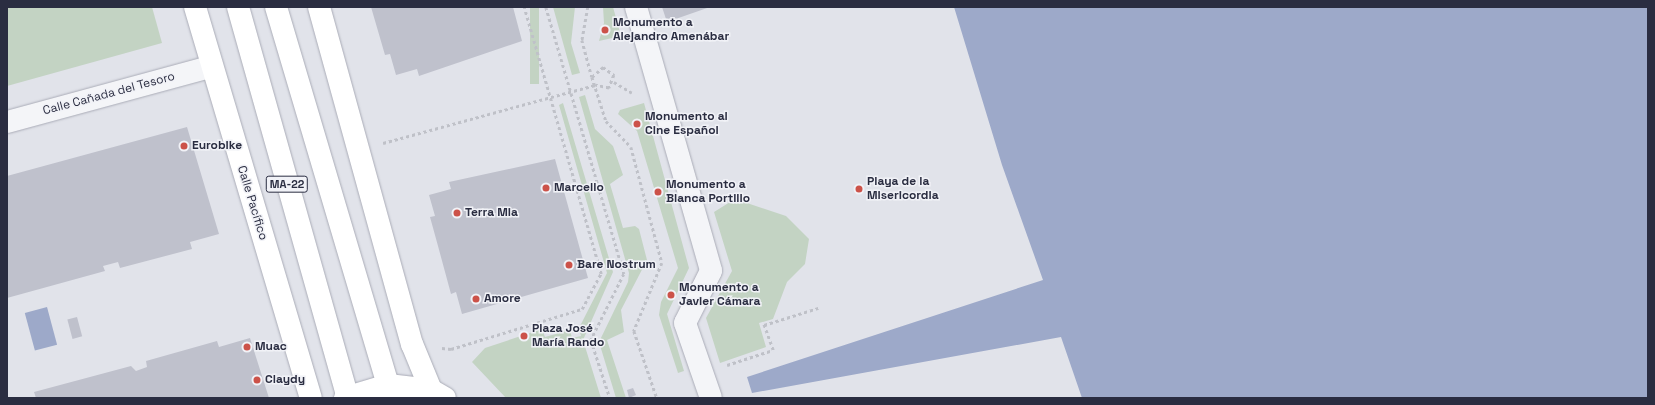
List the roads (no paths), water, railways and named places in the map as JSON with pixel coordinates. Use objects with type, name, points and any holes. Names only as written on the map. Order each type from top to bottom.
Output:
[{"type":"main road","name":"Calle Pacífico","points":[[195,7],[210,67],[311,398]]},
{"type":"main road","name":"MA-22","points":[[238,7],[347,398]]},
{"type":"main road","name":"MA-22","points":[[276,7],[390,392]]},
{"type":"main road","points":[[319,7],[357,150],[412,344],[438,394],[390,392],[347,398]]},
{"type":"street","points":[[636,7],[711,271],[685,323],[711,398]]},
{"type":"street","name":"Calle Cañada del Tesoro","points":[[7,122],[210,67]]},
{"type":"water","points":[[954,7],[1648,7],[1648,398],[1082,398],[1061,337],[752,393],[747,377],[1043,280],[1002,165]]},
{"type":"water","points":[[47,307],[57,345],[35,351],[25,313]]},
{"type":"place","name":"Monumento a Alejandro Amenábar","points":[[605,30]]},
{"type":"place","name":"Monumento al Cine Español","points":[[637,124]]},
{"type":"place","name":"Eurobike","points":[[184,146]]},
{"type":"place","name":"Marcello","points":[[546,188]]},
{"type":"place","name":"Playa de la Misericordia","points":[[859,189]]},
{"type":"place","name":"Monumento a Blanca Portillo","points":[[658,192]]},
{"type":"place","name":"Terra Mia","points":[[457,213]]},
{"type":"place","name":"Bare Nostrum","points":[[569,265]]},
{"type":"place","name":"Monumento a Javier Cámara","points":[[671,295]]},
{"type":"place","name":"Amore","points":[[476,299]]},
{"type":"place","name":"Plaza José María Rando","points":[[524,336]]},
{"type":"place","name":"Muac","points":[[247,347]]},
{"type":"place","name":"Claydy","points":[[257,380]]}]
